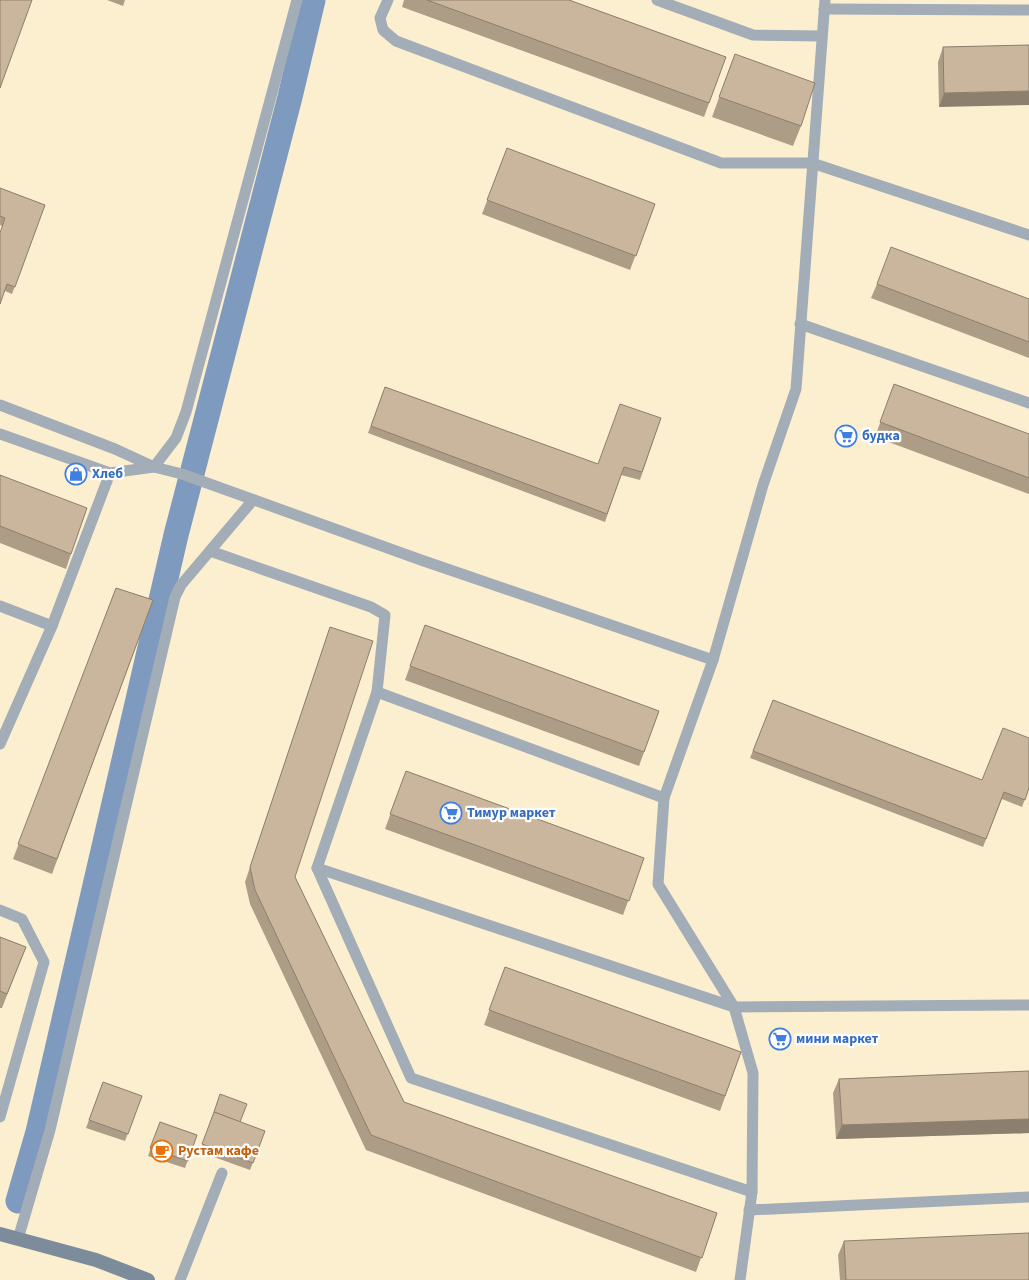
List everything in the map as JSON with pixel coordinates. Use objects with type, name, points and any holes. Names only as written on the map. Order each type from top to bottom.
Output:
[{"type":"main road","points":[[0,1234],[96,1260],[148,1280]]},
{"type":"lane","points":[[0,434],[110,473],[154,467],[176,438],[186,412],[297,0]]},
{"type":"lane","points":[[388,0],[380,18],[383,30],[396,41],[721,163],[812,163],[1029,235]]},
{"type":"lane","points":[[658,0],[753,35],[822,36]]},
{"type":"lane","points":[[740,1280],[752,1192],[753,1073],[734,1007],[658,884],[664,798],[713,660],[763,485],[796,389],[824,4],[994,5],[1029,10]]},
{"type":"lane","points":[[800,324],[1029,403]]},
{"type":"lane","points":[[0,405],[115,449],[154,467],[182,474],[421,560],[713,660]]},
{"type":"lane","points":[[0,744],[52,626],[110,473]]},
{"type":"lane","points":[[18,1239],[50,1130],[175,597],[181,585],[254,500]]},
{"type":"lane","points":[[210,552],[372,607],[385,615],[377,692],[317,868],[411,1078],[752,1192]]},
{"type":"lane","points":[[0,606],[52,626]]},
{"type":"lane","points":[[377,692],[664,798]]},
{"type":"lane","points":[[317,868],[734,1007],[1029,1005]]},
{"type":"lane","points":[[0,910],[22,918],[44,962],[0,1117]]},
{"type":"lane","points":[[180,1280],[222,1173]]},
{"type":"lane","points":[[749,1210],[1029,1197]]},
{"type":"building","points":[[0,0],[32,0],[0,88]]},
{"type":"building","points":[[427,0],[569,0],[726,57],[709,103]]},
{"type":"building","points":[[1029,45],[1029,91],[944,93],[943,47]]},
{"type":"building","points":[[735,54],[815,83],[801,126],[719,97]]},
{"type":"building","points":[[507,148],[655,204],[636,256],[487,200]]},
{"type":"building","points":[[0,188],[45,205],[15,287],[7,284],[0,304],[0,233],[5,218],[0,216]]},
{"type":"building","points":[[891,247],[1029,299],[1029,342],[877,284]]},
{"type":"building","points":[[894,384],[1029,434],[1029,478],[880,422]]},
{"type":"building","points":[[385,387],[598,464],[620,404],[661,418],[642,472],[624,467],[607,514],[371,426]]},
{"type":"building","points":[[0,475],[87,508],[71,554],[0,526]]},
{"type":"building","points":[[116,588],[153,600],[57,859],[18,844]]},
{"type":"building","points":[[425,625],[659,711],[644,752],[410,666]]},
{"type":"building","points":[[330,627],[373,641],[295,877],[404,1102],[717,1213],[702,1258],[371,1135],[255,890],[250,867]]},
{"type":"building","points":[[773,700],[982,780],[1003,728],[1029,738],[1029,788],[1025,800],[1004,792],[986,839],[753,751]]},
{"type":"building","points":[[406,771],[644,858],[629,901],[390,814]]},
{"type":"building","points":[[0,937],[26,947],[7,994],[0,991]]},
{"type":"building","points":[[505,967],[741,1052],[725,1096],[489,1010]]},
{"type":"building","points":[[1029,1071],[1029,1119],[842,1125],[839,1079]]},
{"type":"building","points":[[103,1082],[142,1096],[128,1134],[89,1120]]},
{"type":"building","points":[[220,1094],[247,1104],[240,1122],[214,1112]]},
{"type":"building","points":[[214,1112],[265,1131],[253,1163],[202,1144]]},
{"type":"building","points":[[160,1122],[197,1135],[188,1161],[150,1148]]},
{"type":"building","points":[[1029,1233],[1029,1280],[846,1280],[844,1241]]},
{"type":"waterway","points":[[18,1201],[38,1132],[176,535],[290,97],[313,0]]},
{"type":"place","name":"будка","points":[[846,436]]},
{"type":"place","name":"Хлеб","points":[[76,474]]},
{"type":"place","name":"Тимур маркет","points":[[451,813]]},
{"type":"place","name":"мини маркет","points":[[780,1039]]},
{"type":"place","name":"Рустам кафе","points":[[162,1151]]}]
